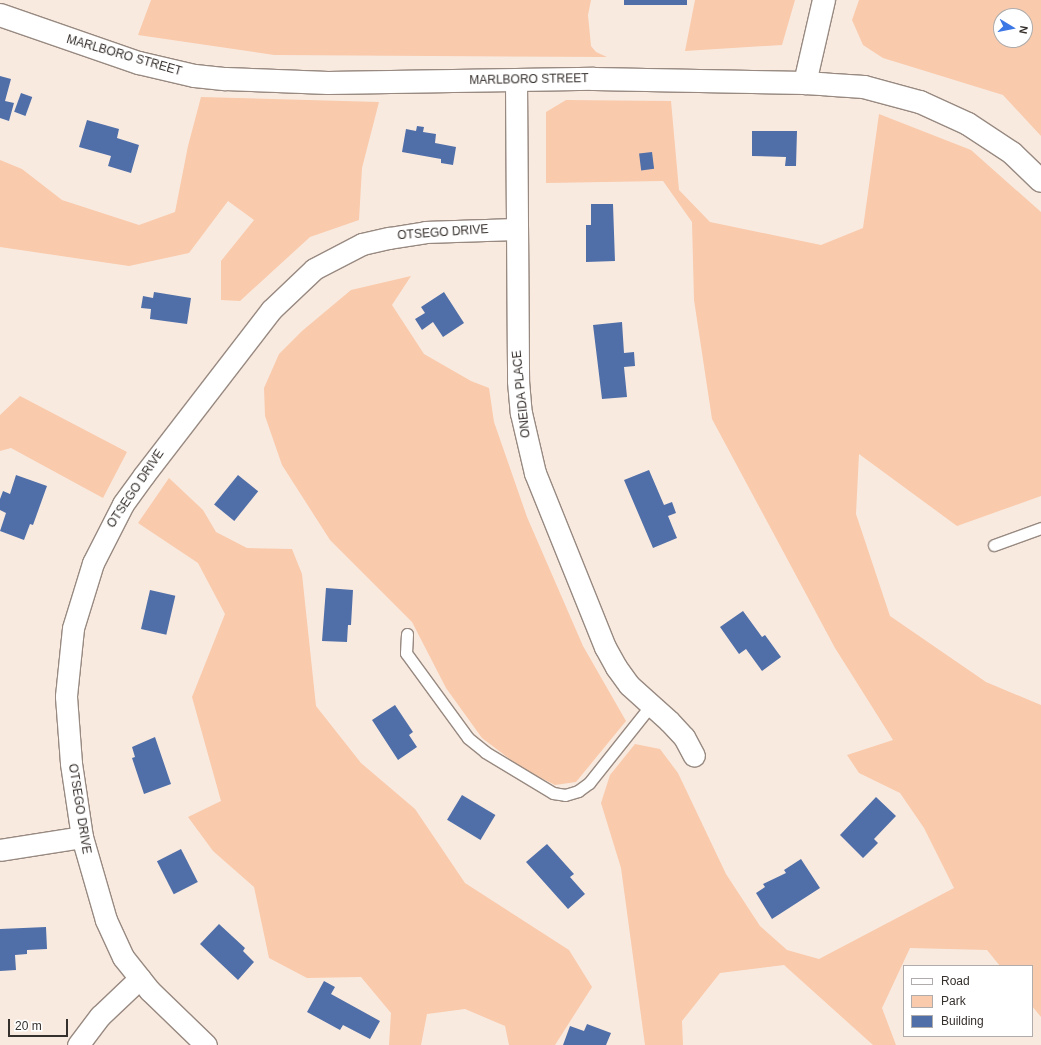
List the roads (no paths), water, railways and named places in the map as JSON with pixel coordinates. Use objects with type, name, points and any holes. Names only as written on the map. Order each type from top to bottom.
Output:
[{"type":"street","points":[[805,83],[824,0]]},
{"type":"street","name":"MARLBORO STREET","points":[[0,15],[105,53],[195,76],[328,83],[516,80],[805,83],[864,87],[892,94],[945,112],[992,138],[1041,181]]},
{"type":"street","name":"ONEIDA PLACE","points":[[516,80],[518,381],[521,413],[535,473],[605,647],[629,684],[684,737],[694,756]]},
{"type":"street","name":"OTSEGO DRIVE","points":[[206,1045],[140,978],[123,957],[106,920],[82,837],[71,763],[66,702],[67,662],[81,594],[93,563],[123,504],[271,310],[314,269],[362,244],[389,238],[425,232],[516,229]]},
{"type":"street","points":[[0,850],[82,837]]},
{"type":"street","points":[[78,1045],[100,1016],[140,978]]},
{"type":"lane","points":[[994,545],[1041,528]]},
{"type":"lane","points":[[408,634],[406,653],[468,738],[485,752],[553,793],[565,795],[578,791],[589,783],[651,705]]}]
